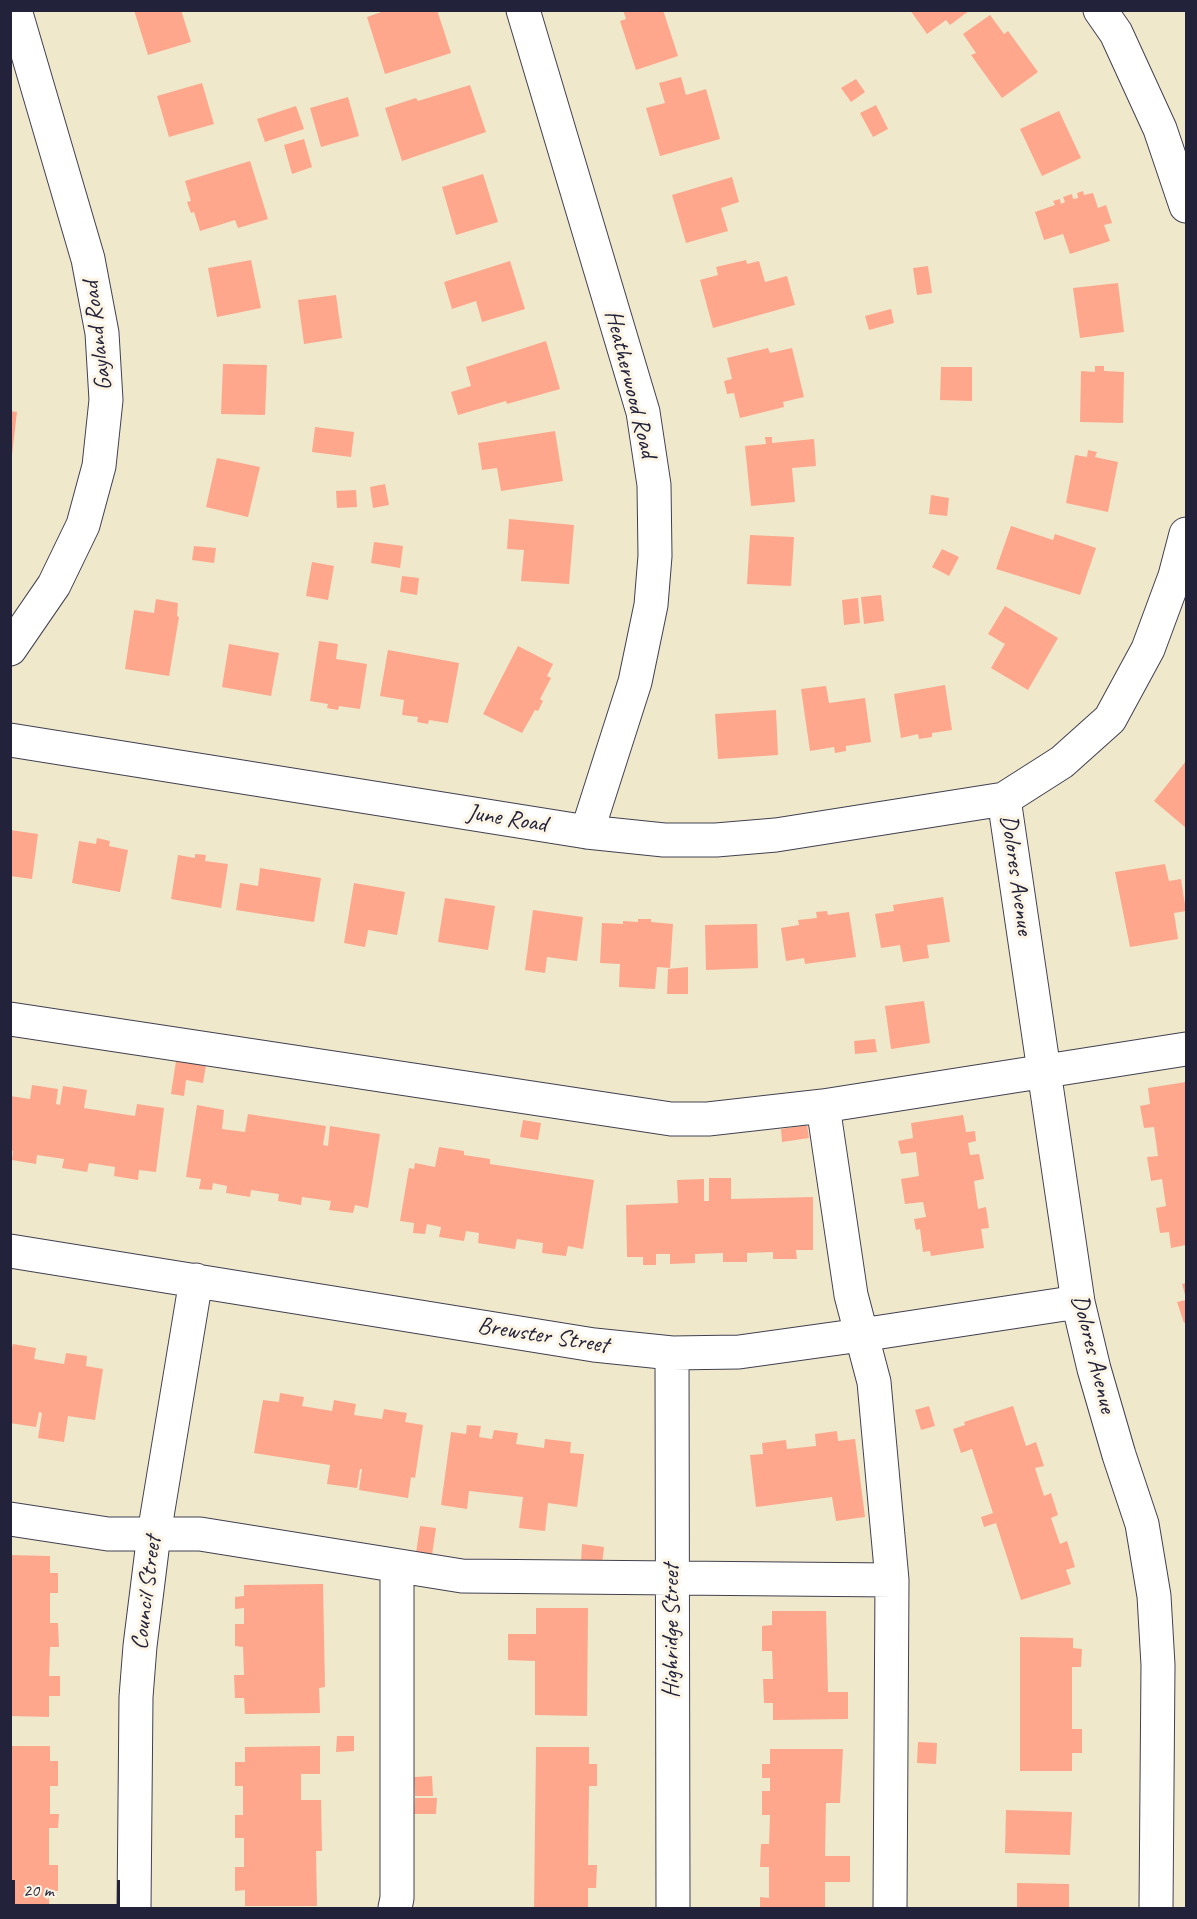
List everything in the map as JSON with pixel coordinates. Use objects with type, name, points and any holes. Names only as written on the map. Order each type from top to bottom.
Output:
[{"type":"street","name":"Gayland Road","points":[[10,649],[54,585],[83,525],[99,466],[106,400],[102,333],[88,259],[15,10]]},
{"type":"street","name":"Heatherwood Road","points":[[523,10],[643,412],[654,485],[655,556],[651,605],[635,682],[587,832]]},
{"type":"street","points":[[1101,10],[1116,33],[1160,129],[1186,206]]},
{"type":"street","points":[[1005,799],[1062,762],[1110,719],[1148,649],[1175,576],[1186,534]]},
{"type":"street","name":"June Road","points":[[10,740],[587,832],[664,840],[716,840],[776,835],[1005,799]]},
{"type":"street","name":"Dolores Avenue","points":[[1005,799],[1078,1302],[1094,1369],[1142,1524],[1154,1596],[1158,1665],[1156,1908]]},
{"type":"street","points":[[10,1019],[671,1119],[708,1119],[823,1106],[1186,1048]]},
{"type":"street","points":[[823,1106],[852,1295],[874,1382],[892,1580],[890,1908]]},
{"type":"street","name":"Brewster Street","points":[[10,1251],[594,1346],[672,1353],[739,1352],[1078,1302]]},
{"type":"street","name":"Council Street","points":[[134,1908],[136,1697],[140,1646],[154,1534],[196,1280]]},
{"type":"street","name":"Highridge Street","points":[[672,1353],[673,1908]]},
{"type":"street","points":[[10,1519],[108,1534],[200,1534],[462,1576],[892,1580]]},
{"type":"street","points":[[395,1908],[397,1898],[397,1567]]},
{"type":"building","points":[[134,10],[181,10],[191,42],[148,55]]},
{"type":"building","points":[[387,10],[437,10],[451,53],[385,74],[367,17]]},
{"type":"building","points":[[623,10],[663,10],[678,56],[636,70],[620,21],[626,19]]},
{"type":"building","points":[[910,10],[970,10],[950,25],[946,20],[927,34]]},
{"type":"building","points":[[990,15],[1004,34],[1008,31],[1038,72],[1002,98],[971,55],[976,53],[963,34]]},
{"type":"building","points":[[681,77],[686,95],[706,89],[720,139],[660,156],[646,108],[665,103],[659,83]]},
{"type":"building","points":[[856,79],[865,92],[851,102],[841,88]]},
{"type":"building","points":[[202,83],[214,124],[169,137],[157,96]]},
{"type":"building","points":[[470,85],[486,132],[402,161],[385,108],[416,98],[418,101]]},
{"type":"building","points":[[348,97],[359,136],[321,147],[310,108]]},
{"type":"building","points":[[876,105],[888,129],[873,137],[860,113]]},
{"type":"building","points":[[296,106],[304,129],[265,142],[257,119]]},
{"type":"building","points":[[1059,111],[1081,158],[1042,176],[1020,129]]},
{"type":"building","points":[[304,139],[312,167],[292,174],[284,145]]},
{"type":"building","points":[[250,161],[268,219],[238,228],[235,220],[200,231],[194,212],[191,213],[187,202],[191,201],[185,181]]},
{"type":"building","points":[[483,174],[498,222],[456,235],[442,187]]},
{"type":"building","points":[[732,177],[739,202],[721,208],[728,231],[686,243],[672,195]]},
{"type":"building","points":[[1083,191],[1084,195],[1093,193],[1098,208],[1106,205],[1112,223],[1104,225],[1110,241],[1070,254],[1063,234],[1044,240],[1035,212],[1055,205],[1053,201],[1060,199],[1061,204],[1065,202],[1063,197],[1072,194],[1073,199],[1078,198],[1077,193]]},
{"type":"building","points":[[251,260],[261,308],[217,317],[208,268]]},
{"type":"building","points":[[746,260],[747,264],[759,261],[765,282],[787,276],[795,305],[713,328],[700,280],[718,275],[716,267]]},
{"type":"building","points":[[510,261],[525,309],[482,322],[476,301],[452,309],[444,282]]},
{"type":"building","points":[[928,266],[932,293],[917,295],[913,268]]},
{"type":"building","points":[[1118,283],[1124,332],[1080,338],[1073,288]]},
{"type":"building","points":[[336,295],[342,338],[304,344],[298,300]]},
{"type":"building","points":[[891,309],[894,323],[869,330],[865,316]]},
{"type":"building","points":[[546,341],[560,389],[458,415],[451,392],[471,386],[466,367]]},
{"type":"building","points":[[768,348],[770,353],[792,348],[804,397],[783,402],[784,407],[740,418],[734,393],[727,394],[724,381],[732,379],[727,358]]},
{"type":"building","points":[[223,364],[267,365],[265,415],[221,414]]},
{"type":"building","points":[[1095,366],[1104,366],[1104,371],[1124,372],[1123,423],[1080,422],[1081,371],[1095,372]]},
{"type":"building","points":[[941,367],[972,367],[972,401],[940,400]]},
{"type":"building","points":[[10,411],[17,412],[12,455],[10,455]]},
{"type":"building","points":[[315,427],[354,432],[351,457],[312,452]]},
{"type":"building","points":[[555,431],[563,481],[501,491],[497,468],[482,470],[478,443]]},
{"type":"building","points":[[765,437],[772,437],[772,443],[814,439],[816,466],[792,468],[795,502],[751,506],[745,446],[766,444]]},
{"type":"building","points":[[1088,450],[1097,452],[1095,457],[1118,462],[1108,512],[1066,503],[1075,455],[1087,457]]},
{"type":"building","points":[[217,458],[260,467],[248,517],[206,507]]},
{"type":"building","points":[[385,484],[389,505],[373,508],[370,487]]},
{"type":"building","points":[[356,490],[357,507],[337,508],[336,491]]},
{"type":"building","points":[[931,495],[949,498],[947,516],[929,514]]},
{"type":"building","points":[[509,519],[574,525],[569,584],[521,581],[524,550],[507,549]]},
{"type":"building","points":[[1011,526],[1053,540],[1055,534],[1096,548],[1080,595],[996,569]]},
{"type":"building","points":[[750,535],[794,537],[791,586],[747,584]]},
{"type":"building","points":[[374,542],[403,546],[400,568],[371,563]]},
{"type":"building","points":[[194,546],[216,548],[214,563],[192,560]]},
{"type":"building","points":[[942,549],[959,557],[949,576],[932,567]]},
{"type":"building","points":[[312,562],[334,566],[328,600],[306,596]]},
{"type":"building","points":[[402,576],[419,578],[417,595],[400,592]]},
{"type":"building","points":[[881,595],[884,621],[864,624],[861,597]]},
{"type":"building","points":[[858,598],[860,623],[844,625],[842,600]]},
{"type":"building","points":[[156,599],[178,603],[177,616],[179,617],[169,676],[125,669],[134,610],[154,613]]},
{"type":"building","points":[[1005,606],[1058,638],[1028,690],[991,668],[1005,644],[988,634]]},
{"type":"building","points":[[319,641],[338,644],[336,659],[367,664],[360,709],[339,706],[338,710],[327,708],[328,704],[310,701]]},
{"type":"building","points":[[229,644],[279,653],[271,696],[222,687]]},
{"type":"building","points":[[518,646],[553,664],[547,676],[551,678],[540,699],[543,701],[522,733],[483,714]]},
{"type":"building","points":[[388,650],[459,663],[448,723],[429,720],[428,724],[417,722],[418,717],[402,715],[404,700],[380,696]]},
{"type":"building","points":[[945,685],[952,730],[932,733],[932,737],[919,739],[918,734],[901,738],[894,694]]},
{"type":"building","points":[[826,686],[829,703],[865,698],[871,742],[846,746],[846,751],[835,753],[834,747],[810,751],[801,689]]},
{"type":"building","points":[[776,710],[778,755],[718,759],[715,714]]},
{"type":"building","points":[[1186,761],[1186,828],[1154,801]]},
{"type":"building","points":[[10,830],[38,834],[32,879],[10,876]]},
{"type":"building","points":[[97,838],[110,841],[109,846],[128,850],[120,892],[72,883],[79,841],[96,844]]},
{"type":"building","points":[[195,854],[206,855],[205,861],[228,864],[221,908],[171,899],[178,855],[195,858]]},
{"type":"building","points":[[1165,864],[1169,881],[1181,879],[1186,911],[1174,913],[1178,939],[1130,947],[1115,872]]},
{"type":"building","points":[[260,868],[321,878],[314,922],[236,910],[240,883],[258,886]]},
{"type":"building","points":[[354,883],[405,892],[397,935],[368,930],[365,947],[344,943]]},
{"type":"building","points":[[943,897],[950,942],[927,945],[929,958],[903,962],[900,945],[881,948],[875,914],[894,911],[893,905]]},
{"type":"building","points":[[445,898],[495,906],[488,950],[438,942]]},
{"type":"building","points":[[533,910],[583,917],[577,961],[547,957],[545,973],[525,970]]},
{"type":"building","points":[[827,911],[828,915],[849,912],[856,957],[805,964],[804,958],[786,961],[781,928],[799,925],[798,920],[817,918],[816,912]]},
{"type":"building","points":[[638,919],[651,919],[651,922],[673,924],[670,968],[657,967],[655,989],[619,987],[620,964],[600,963],[602,923],[623,924],[623,921],[638,922]]},
{"type":"building","points":[[757,924],[758,968],[706,970],[705,925]]},
{"type":"building","points":[[688,967],[688,994],[667,994],[668,969]]},
{"type":"building","points":[[924,1001],[930,1043],[891,1049],[885,1006]]},
{"type":"building","points":[[875,1039],[877,1052],[855,1054],[854,1041]]},
{"type":"building","points":[[176,1061],[206,1065],[203,1083],[186,1080],[184,1096],[171,1094]]},
{"type":"building","points":[[1186,1082],[1186,1245],[1171,1248],[1169,1232],[1160,1233],[1156,1208],[1166,1206],[1162,1179],[1151,1181],[1147,1157],[1158,1156],[1154,1127],[1144,1128],[1140,1106],[1150,1104],[1148,1088]]},
{"type":"building","points":[[32,1085],[58,1089],[56,1104],[60,1105],[63,1086],[87,1090],[84,1108],[135,1116],[137,1104],[164,1108],[156,1172],[139,1170],[138,1180],[114,1176],[115,1167],[89,1163],[87,1172],[62,1168],[64,1159],[37,1155],[36,1164],[12,1160],[10,1096],[30,1099]]},
{"type":"building","points":[[197,1105],[224,1110],[222,1129],[245,1132],[248,1114],[326,1126],[323,1145],[328,1146],[330,1126],[380,1134],[368,1208],[355,1205],[353,1213],[329,1210],[331,1201],[302,1197],[301,1205],[278,1201],[279,1194],[251,1190],[250,1197],[226,1193],[227,1186],[213,1183],[212,1190],[199,1189],[201,1179],[186,1177]]},
{"type":"building","points":[[963,1115],[966,1132],[975,1131],[976,1141],[968,1143],[970,1155],[979,1154],[984,1179],[974,1181],[978,1209],[986,1207],[989,1228],[981,1229],[984,1248],[931,1256],[930,1251],[923,1252],[920,1229],[916,1230],[914,1219],[926,1217],[923,1202],[905,1204],[901,1179],[919,1176],[916,1152],[901,1154],[898,1141],[913,1138],[911,1123]]},
{"type":"building","points":[[523,1120],[541,1123],[538,1140],[520,1137]]},
{"type":"building","points":[[807,1125],[809,1138],[782,1142],[781,1129]]},
{"type":"building","points":[[439,1147],[464,1151],[464,1155],[490,1159],[490,1164],[594,1180],[583,1249],[568,1246],[566,1256],[542,1253],[543,1243],[517,1239],[515,1249],[478,1243],[479,1233],[466,1231],[464,1241],[439,1237],[441,1227],[427,1224],[425,1234],[413,1233],[414,1223],[400,1221],[409,1168],[414,1169],[415,1163],[435,1167]]},
{"type":"building","points":[[709,1178],[731,1178],[731,1199],[813,1197],[813,1250],[796,1250],[797,1259],[773,1259],[773,1252],[747,1253],[747,1262],[723,1262],[723,1253],[695,1254],[695,1263],[670,1264],[670,1254],[656,1254],[656,1265],[643,1265],[643,1257],[627,1257],[626,1205],[678,1203],[677,1180],[704,1179],[704,1201],[709,1201]]},
{"type":"building","points":[[1186,1283],[1186,1298],[1182,1284]]},
{"type":"building","points":[[1186,1300],[1186,1322],[1184,1323],[1177,1302]]},
{"type":"building","points":[[13,1344],[36,1348],[34,1359],[64,1364],[66,1353],[87,1356],[86,1366],[103,1369],[95,1420],[68,1416],[64,1442],[38,1438],[42,1413],[39,1412],[36,1427],[10,1423],[12,1409],[10,1409],[10,1355]]},
{"type":"building","points":[[280,1393],[304,1397],[302,1406],[332,1411],[334,1400],[356,1404],[354,1415],[382,1419],[384,1409],[407,1413],[405,1422],[423,1425],[415,1478],[411,1477],[408,1498],[359,1490],[362,1469],[360,1469],[357,1488],[327,1484],[330,1465],[254,1453],[263,1400],[279,1402]]},
{"type":"building","points":[[929,1406],[935,1426],[921,1430],[915,1410]]},
{"type":"building","points":[[1013,1406],[1026,1446],[1036,1442],[1044,1466],[1035,1468],[1044,1496],[1051,1493],[1058,1515],[1051,1518],[1060,1544],[1067,1541],[1075,1567],[1066,1570],[1071,1584],[1021,1600],[996,1523],[984,1527],[981,1517],[993,1513],[972,1449],[961,1453],[953,1429],[965,1425],[964,1422]]},
{"type":"building","points":[[467,1425],[481,1426],[479,1437],[492,1439],[494,1430],[518,1433],[516,1444],[544,1448],[545,1439],[571,1442],[570,1453],[584,1454],[577,1507],[548,1503],[545,1531],[519,1528],[523,1497],[469,1491],[467,1509],[441,1505],[451,1432],[466,1434]]},
{"type":"building","points":[[837,1431],[838,1441],[855,1439],[865,1517],[836,1521],[832,1497],[756,1507],[750,1455],[763,1454],[762,1443],[786,1440],[787,1449],[816,1446],[815,1434]]},
{"type":"building","points":[[420,1526],[436,1528],[432,1555],[416,1553]]},
{"type":"building","points":[[582,1544],[604,1547],[602,1564],[581,1562]]},
{"type":"building","points":[[10,1555],[50,1556],[50,1573],[58,1573],[58,1593],[50,1593],[50,1623],[58,1623],[59,1647],[50,1647],[49,1676],[60,1676],[60,1696],[49,1696],[49,1717],[10,1716]]},
{"type":"building","points":[[323,1584],[325,1687],[319,1688],[320,1713],[245,1714],[244,1698],[235,1698],[234,1675],[244,1675],[243,1647],[235,1646],[235,1624],[244,1624],[244,1608],[235,1609],[235,1597],[244,1596],[244,1585]]},
{"type":"building","points":[[536,1608],[588,1608],[587,1716],[535,1715],[535,1661],[508,1660],[508,1634],[536,1634]]},
{"type":"building","points":[[772,1611],[826,1611],[828,1692],[848,1692],[848,1719],[773,1720],[773,1703],[764,1703],[763,1679],[773,1679],[772,1651],[762,1651],[762,1626],[772,1625]]},
{"type":"building","points":[[1020,1637],[1073,1638],[1073,1648],[1082,1649],[1081,1667],[1072,1667],[1072,1729],[1082,1729],[1082,1753],[1072,1753],[1072,1771],[1020,1771]]},
{"type":"building","points":[[337,1736],[354,1736],[354,1751],[336,1752]]},
{"type":"building","points":[[918,1742],[937,1743],[936,1764],[917,1763]]},
{"type":"building","points":[[10,1746],[50,1746],[50,1761],[58,1761],[58,1786],[50,1786],[50,1814],[59,1814],[58,1828],[49,1828],[49,1865],[58,1865],[58,1891],[49,1891],[49,1907],[10,1907]]},
{"type":"building","points":[[320,1746],[320,1774],[301,1774],[301,1800],[321,1800],[322,1851],[316,1851],[317,1906],[245,1906],[245,1890],[235,1891],[235,1867],[244,1867],[244,1838],[235,1838],[235,1815],[243,1815],[243,1786],[235,1786],[235,1762],[245,1762],[245,1747]]},
{"type":"building","points":[[536,1747],[589,1747],[589,1764],[597,1764],[597,1786],[589,1786],[588,1865],[597,1865],[596,1888],[588,1888],[588,1907],[534,1907]]},
{"type":"building","points":[[770,1749],[843,1749],[840,1803],[826,1803],[825,1856],[850,1856],[850,1882],[825,1882],[825,1908],[760,1908],[760,1897],[769,1898],[769,1867],[760,1867],[761,1844],[769,1844],[770,1815],[762,1815],[762,1791],[770,1791],[770,1778],[762,1778],[762,1764],[770,1764]]},
{"type":"building","points":[[432,1776],[433,1796],[415,1796],[414,1777]]},
{"type":"building","points":[[415,1798],[437,1798],[436,1814],[414,1814]]},
{"type":"building","points":[[1006,1810],[1072,1812],[1070,1855],[1005,1853]]},
{"type":"building","points":[[1017,1883],[1069,1884],[1069,1908],[1017,1908]]}]
